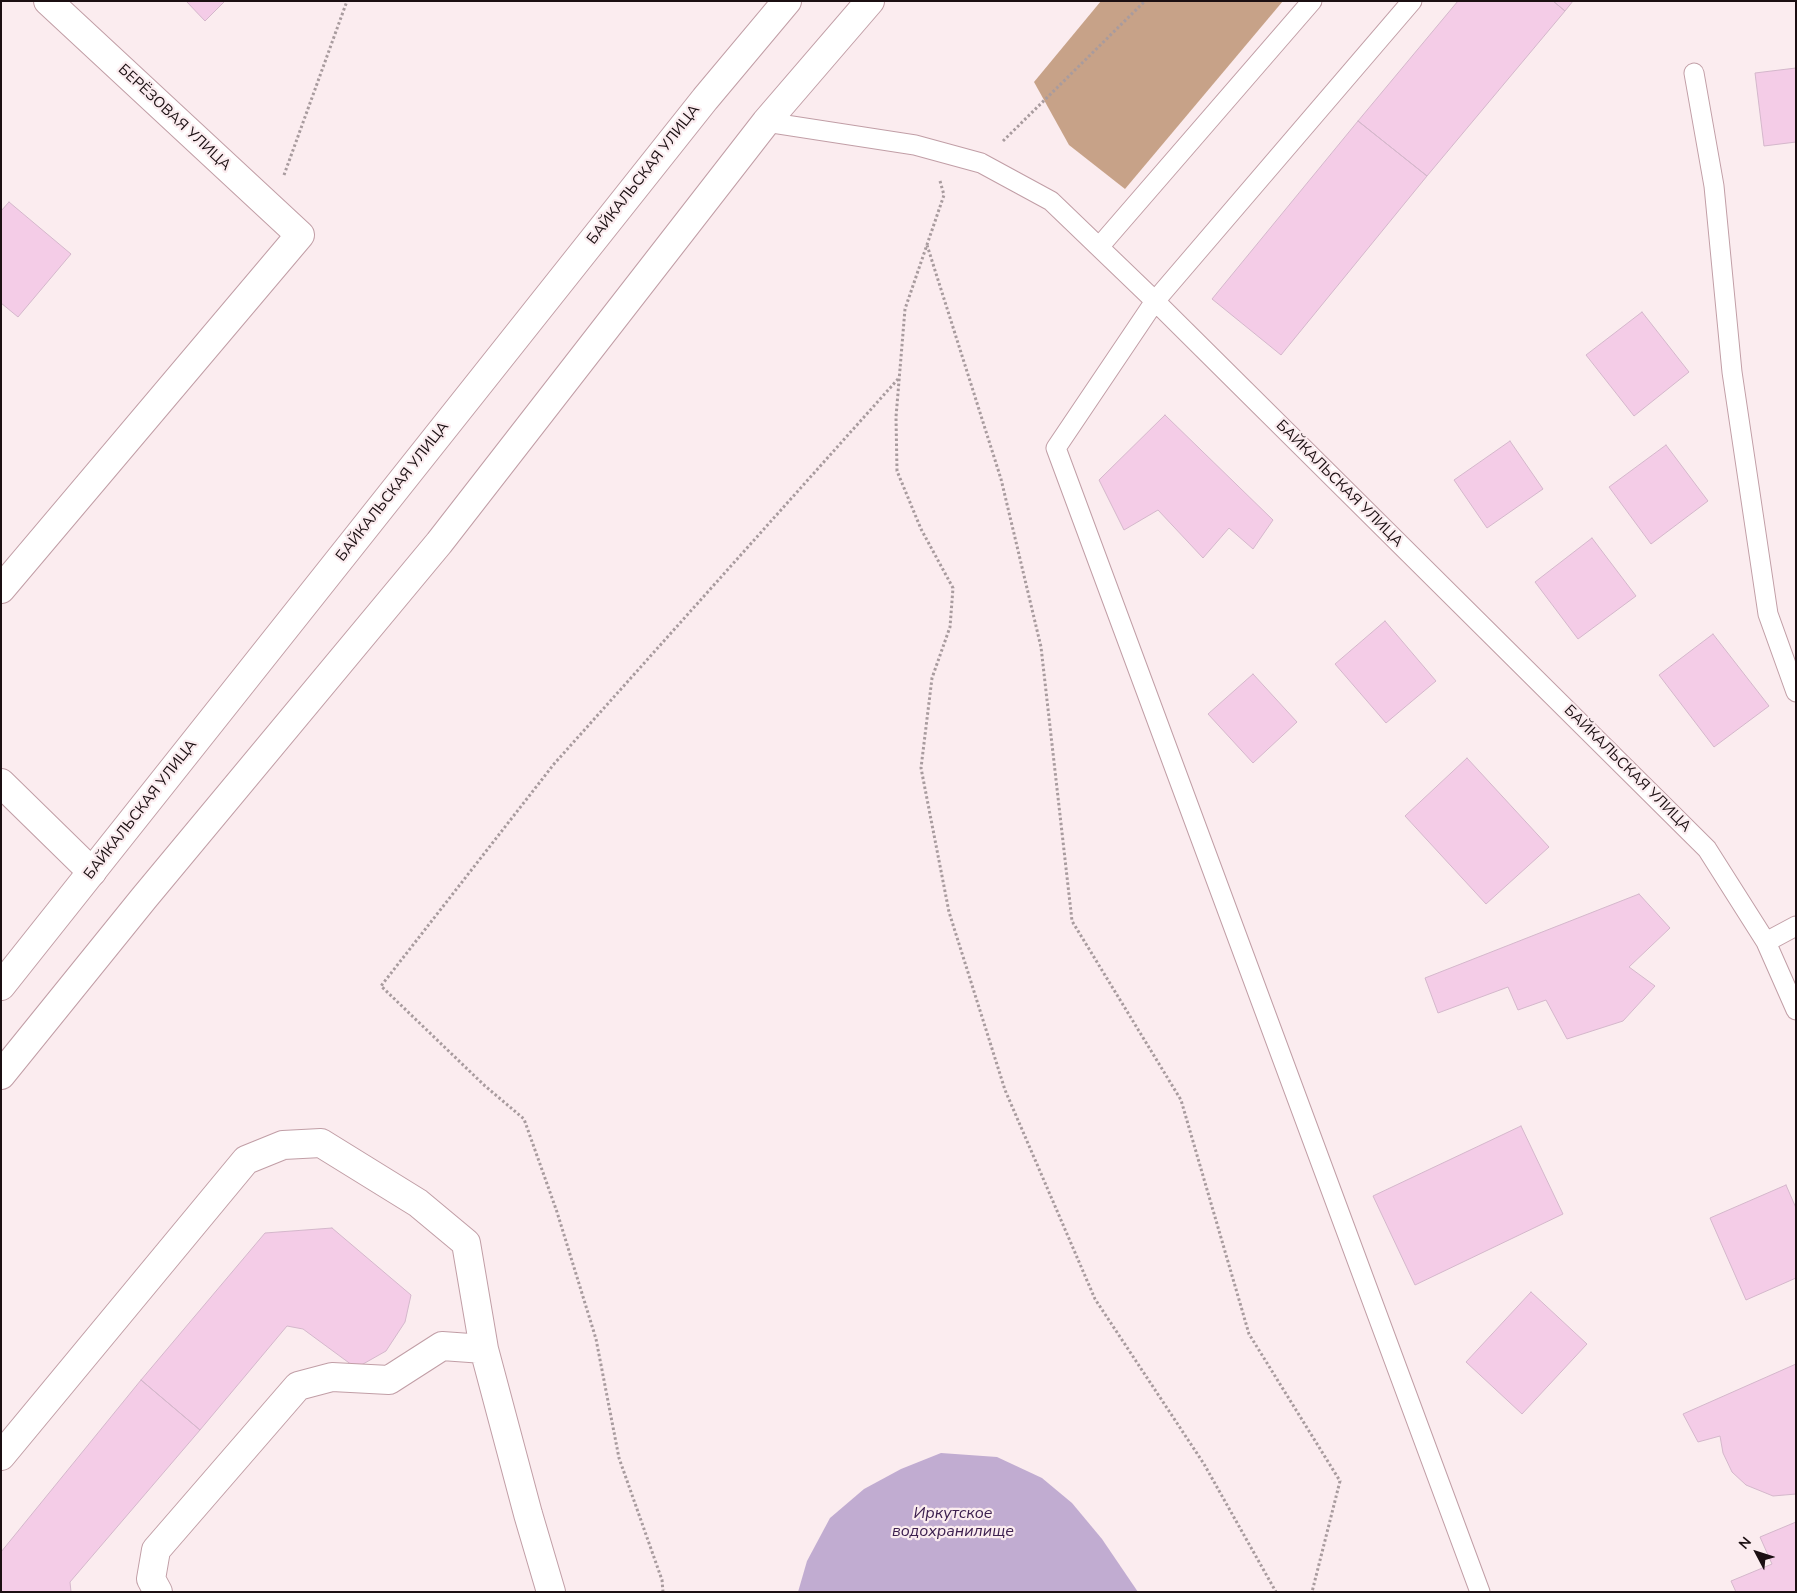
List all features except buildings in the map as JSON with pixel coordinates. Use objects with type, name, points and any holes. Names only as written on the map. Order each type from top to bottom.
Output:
[{"type":"main road","name":"БЕРЁЗОВАЯ УЛИЦА","points":[[1,589],[300,235],[48,1]]},
{"type":"main road","name":"БАЙКАЛЬСКАЯ УЛИЦА","points":[[1,986],[698,107],[787,1]]},
{"type":"main road","points":[[1,1075],[144,898],[439,543],[766,122],[870,1]]},
{"type":"main road","points":[[1,783],[92,872]]},
{"type":"main road","points":[[1,1456],[246,1160],[283,1145],[321,1143],[418,1203],[466,1243],[484,1350],[551,1592]]},
{"type":"main road","points":[[158,1592],[151,1580],[156,1550],[298,1386],[332,1377],[389,1380],[442,1346],[484,1350]]},
{"type":"lane","points":[[1099,247],[1312,1]]},
{"type":"lane","points":[[1412,1],[1155,301],[1056,448],[1480,1592]]},
{"type":"lane","points":[[1694,73],[1714,186],[1732,372],[1768,614],[1796,692]]},
{"type":"lane","name":"БАЙКАЛЬСКАЯ УЛИЦА","points":[[766,122],[915,145],[981,163],[1051,201],[1155,301],[1707,849],[1766,942],[1796,1010]]},
{"type":"lane","points":[[1766,942],[1796,926]]},
{"type":"path","points":[[271,208],[347,1]]},
{"type":"path","points":[[981,163],[1145,1]]},
{"type":"path","points":[[915,145],[935,166],[944,195],[905,309],[896,417],[897,470],[921,529],[953,588],[950,627],[932,678],[921,768],[949,912],[1005,1090],[1095,1299],[1204,1464],[1276,1592]]},
{"type":"path","points":[[927,244],[1001,479],[1041,647],[1072,920],[1181,1100],[1249,1334],[1340,1481],[1312,1592]]},
{"type":"path","points":[[663,1592],[662,1580],[619,1458],[596,1339],[557,1212],[524,1119],[484,1086],[381,986],[554,764],[899,379]]},
{"type":"shaded area","points":[[1101,1],[1283,1],[1125,189],[1069,145],[1034,82]]},
{"type":"water","name":"Иркутское водохранилище","points":[[941,1453],[997,1457],[1042,1478],[1072,1503],[1102,1539],[1138,1592],[798,1592],[807,1561],[830,1518],[864,1489],[901,1469]]}]
